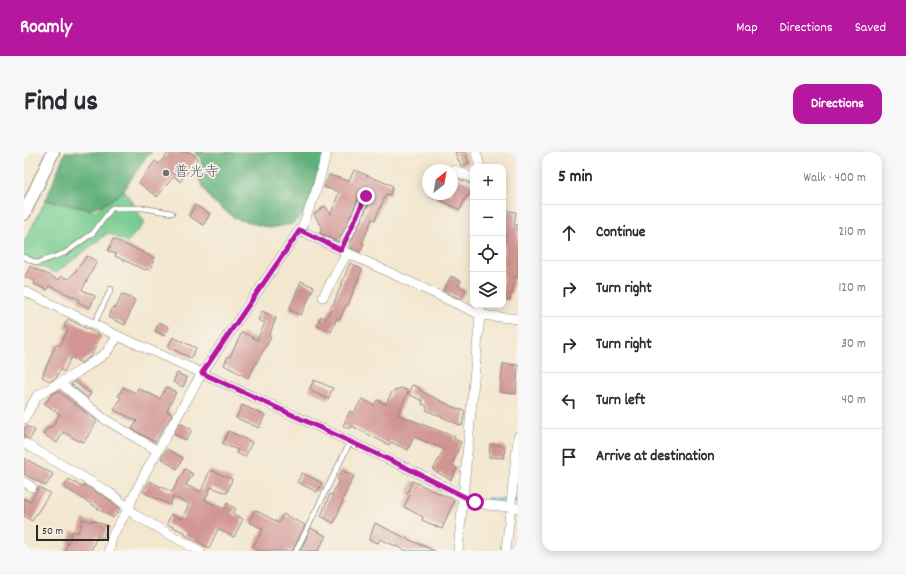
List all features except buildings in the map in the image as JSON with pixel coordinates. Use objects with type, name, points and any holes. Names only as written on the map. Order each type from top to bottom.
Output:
[{"type":"main road","points":[[24,214],[53,152]]},
{"type":"street","points":[[109,551],[113,534],[129,508],[132,499],[202,373],[303,225],[316,191],[327,152]]},
{"type":"street","points":[[476,152],[479,164]]},
{"type":"street","points":[[458,172],[470,177]]},
{"type":"street","points":[[323,297],[344,251],[366,196]]},
{"type":"street","points":[[300,230],[481,315],[518,318]]},
{"type":"street","points":[[24,290],[118,336],[202,373],[444,486],[463,497],[475,502],[514,507]]},
{"type":"street","points":[[458,551],[482,308]]},
{"type":"street","points":[[24,419],[37,396],[106,353],[118,336]]},
{"type":"street","points":[[60,383],[103,418],[158,452]]},
{"type":"street","points":[[506,551],[514,507],[518,437]]},
{"type":"street","points":[[24,443],[110,493],[143,520],[200,551]]},
{"type":"lane","points":[[24,257],[37,263],[65,253],[93,233],[112,208],[143,208],[172,213]]},
{"type":"lane","points":[[94,324],[111,289]]},
{"type":"lane","points":[[296,551],[350,442]]},
{"type":"green space","points":[[65,152],[152,152],[144,160],[124,190],[110,201],[92,209],[46,200]]},
{"type":"green space","points":[[194,152],[327,152],[308,211],[292,224],[270,228],[236,219],[211,200],[198,178],[202,158]]},
{"type":"green space","points":[[124,190],[145,223],[127,242],[108,233],[56,273],[24,260],[24,242],[46,200],[95,211]]},
{"type":"waterway","points":[[489,499],[518,502]]},
{"type":"place","name":"普光寺","points":[[166,173]]},
{"type":"route","points":[[366,196],[341,250],[300,230],[202,373],[407,468],[475,502]]}]
